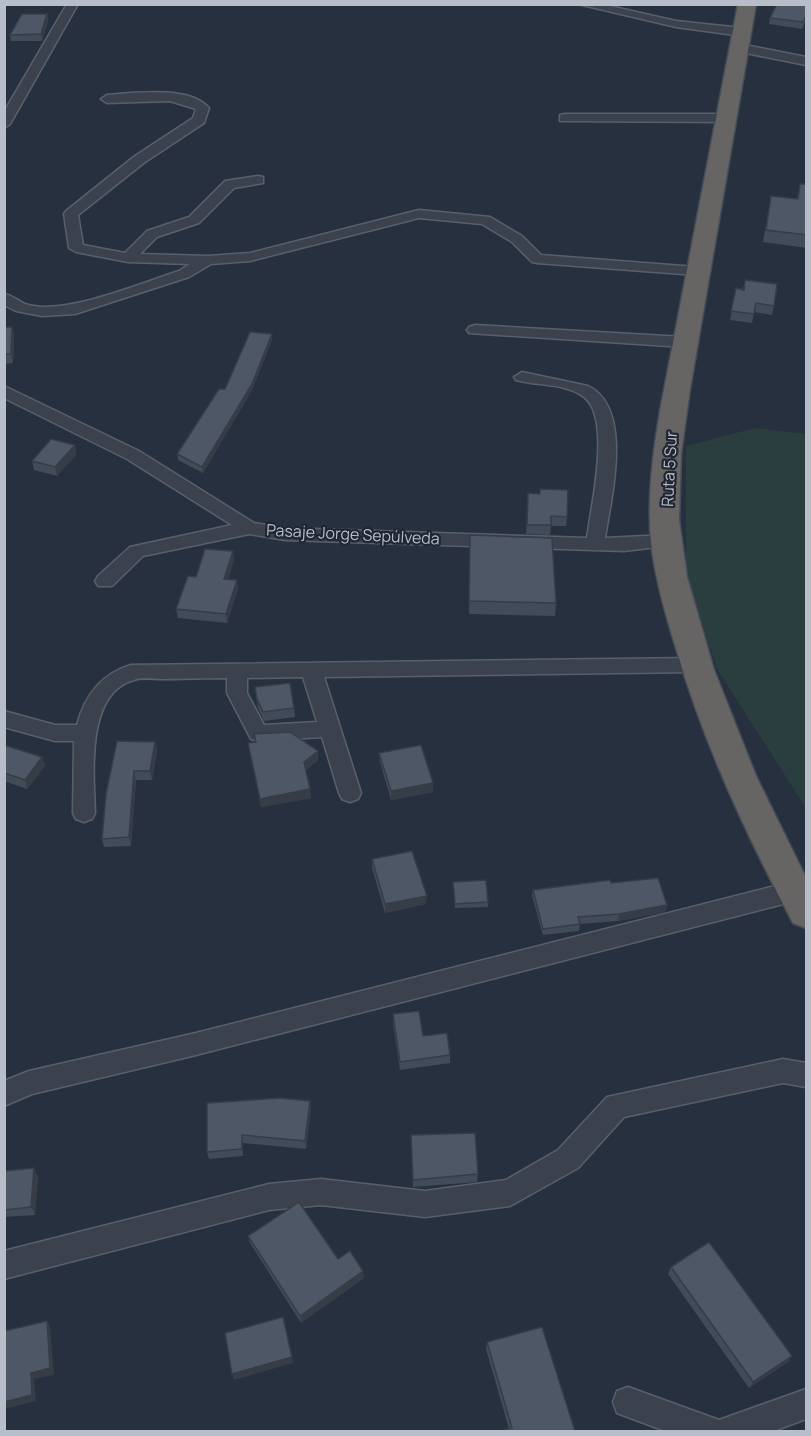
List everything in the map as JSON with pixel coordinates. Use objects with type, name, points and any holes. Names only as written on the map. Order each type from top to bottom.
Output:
[{"type":"highway","name":"Ruta 5 Sur","points":[[747,4],[729,118],[696,271],[666,459],[666,541],[673,580],[696,665],[736,771],[801,902]]},
{"type":"street","points":[[4,124],[73,4]]},
{"type":"street","points":[[583,4],[741,40],[807,61]]},
{"type":"street","points":[[107,99],[136,95],[194,101],[203,108],[199,120],[140,159],[71,214],[76,248],[128,258],[208,260],[250,257],[419,214],[484,220],[517,239],[537,259],[696,271]]},
{"type":"street","points":[[565,118],[729,118]]},
{"type":"street","points":[[128,258],[152,234],[194,220],[230,184],[258,180]]},
{"type":"street","points":[[4,298],[21,308],[42,311],[75,309],[184,274],[208,260]]},
{"type":"street","points":[[475,330],[684,342]]},
{"type":"street","points":[[522,377],[589,392],[600,400],[605,412],[606,456],[595,544]]},
{"type":"street","name":"Pasaje Jorge Sepúlveda","points":[[4,391],[133,455],[249,528],[285,534],[595,544],[666,541]]},
{"type":"street","points":[[105,581],[137,551],[249,528]]},
{"type":"street","points":[[84,813],[85,733],[97,694],[104,686],[122,675],[141,672],[237,673],[696,665]]},
{"type":"street","points":[[312,672],[350,793]]},
{"type":"street","points":[[237,673],[237,693],[258,733],[330,729]]},
{"type":"street","points":[[4,719],[55,733],[85,733]]},
{"type":"street","points":[[4,1094],[29,1083],[801,902]]},
{"type":"street","points":[[4,1265],[269,1197],[321,1192],[425,1204],[510,1193],[568,1159],[616,1106],[783,1071],[807,1075]]},
{"type":"street","points":[[628,1402],[711,1431]]},
{"type":"street","points":[[727,1431],[807,1404]]},
{"type":"green space","points":[[755,428],[806,434],[806,808],[717,669],[686,574],[686,446]]},
{"type":"building","points":[[777,4],[807,4],[807,14],[803,22],[770,18]]},
{"type":"building","points":[[22,14],[47,14],[41,34],[10,35]]},
{"type":"building","points":[[800,184],[807,184],[807,235],[766,230],[771,196],[798,199]]},
{"type":"building","points":[[745,280],[777,284],[774,306],[756,303],[754,314],[731,311],[736,288],[744,290]]},
{"type":"building","points":[[4,327],[12,327],[11,354],[4,354]]},
{"type":"building","points":[[250,332],[272,334],[252,384],[202,467],[177,454],[219,389],[225,389]]},
{"type":"building","points":[[51,439],[75,445],[55,467],[32,461]]},
{"type":"building","points":[[540,489],[568,490],[567,517],[551,516],[551,525],[527,525],[528,493],[540,494]]},
{"type":"building","points":[[470,535],[552,538],[556,603],[469,601]]},
{"type":"building","points":[[205,549],[233,551],[224,579],[237,580],[226,614],[176,609],[188,576],[196,577]]},
{"type":"building","points":[[290,683],[294,708],[263,712],[255,687]]},
{"type":"building","points":[[290,732],[318,751],[304,762],[310,789],[260,799],[248,743],[256,742],[254,734]]},
{"type":"building","points":[[117,741],[155,742],[150,771],[134,771],[129,837],[102,839],[106,794]]},
{"type":"building","points":[[4,745],[42,757],[25,780],[4,773]]},
{"type":"building","points":[[421,745],[433,783],[391,791],[379,753]]},
{"type":"building","points":[[412,851],[427,896],[385,904],[372,859]]},
{"type":"building","points":[[658,878],[667,905],[619,914],[578,917],[580,924],[543,929],[533,890],[610,880],[611,883]]},
{"type":"building","points":[[486,880],[488,902],[455,904],[453,882]]},
{"type":"building","points":[[419,1011],[423,1036],[447,1033],[450,1055],[400,1062],[393,1014]]},
{"type":"building","points":[[280,1098],[310,1101],[305,1141],[242,1135],[242,1149],[207,1152],[207,1103]]},
{"type":"building","points":[[475,1133],[478,1174],[413,1180],[411,1135]]},
{"type":"building","points":[[34,1168],[31,1207],[4,1210],[4,1171]]},
{"type":"building","points":[[299,1202],[338,1259],[350,1251],[363,1271],[300,1316],[248,1236]]},
{"type":"building","points":[[709,1242],[792,1356],[753,1382],[671,1267]]},
{"type":"building","points":[[283,1317],[292,1357],[232,1374],[225,1333]]},
{"type":"building","points":[[47,1321],[50,1368],[31,1373],[32,1395],[4,1402],[4,1331]]},
{"type":"building","points":[[542,1327],[575,1431],[500,1431],[512,1428],[487,1342]]}]
